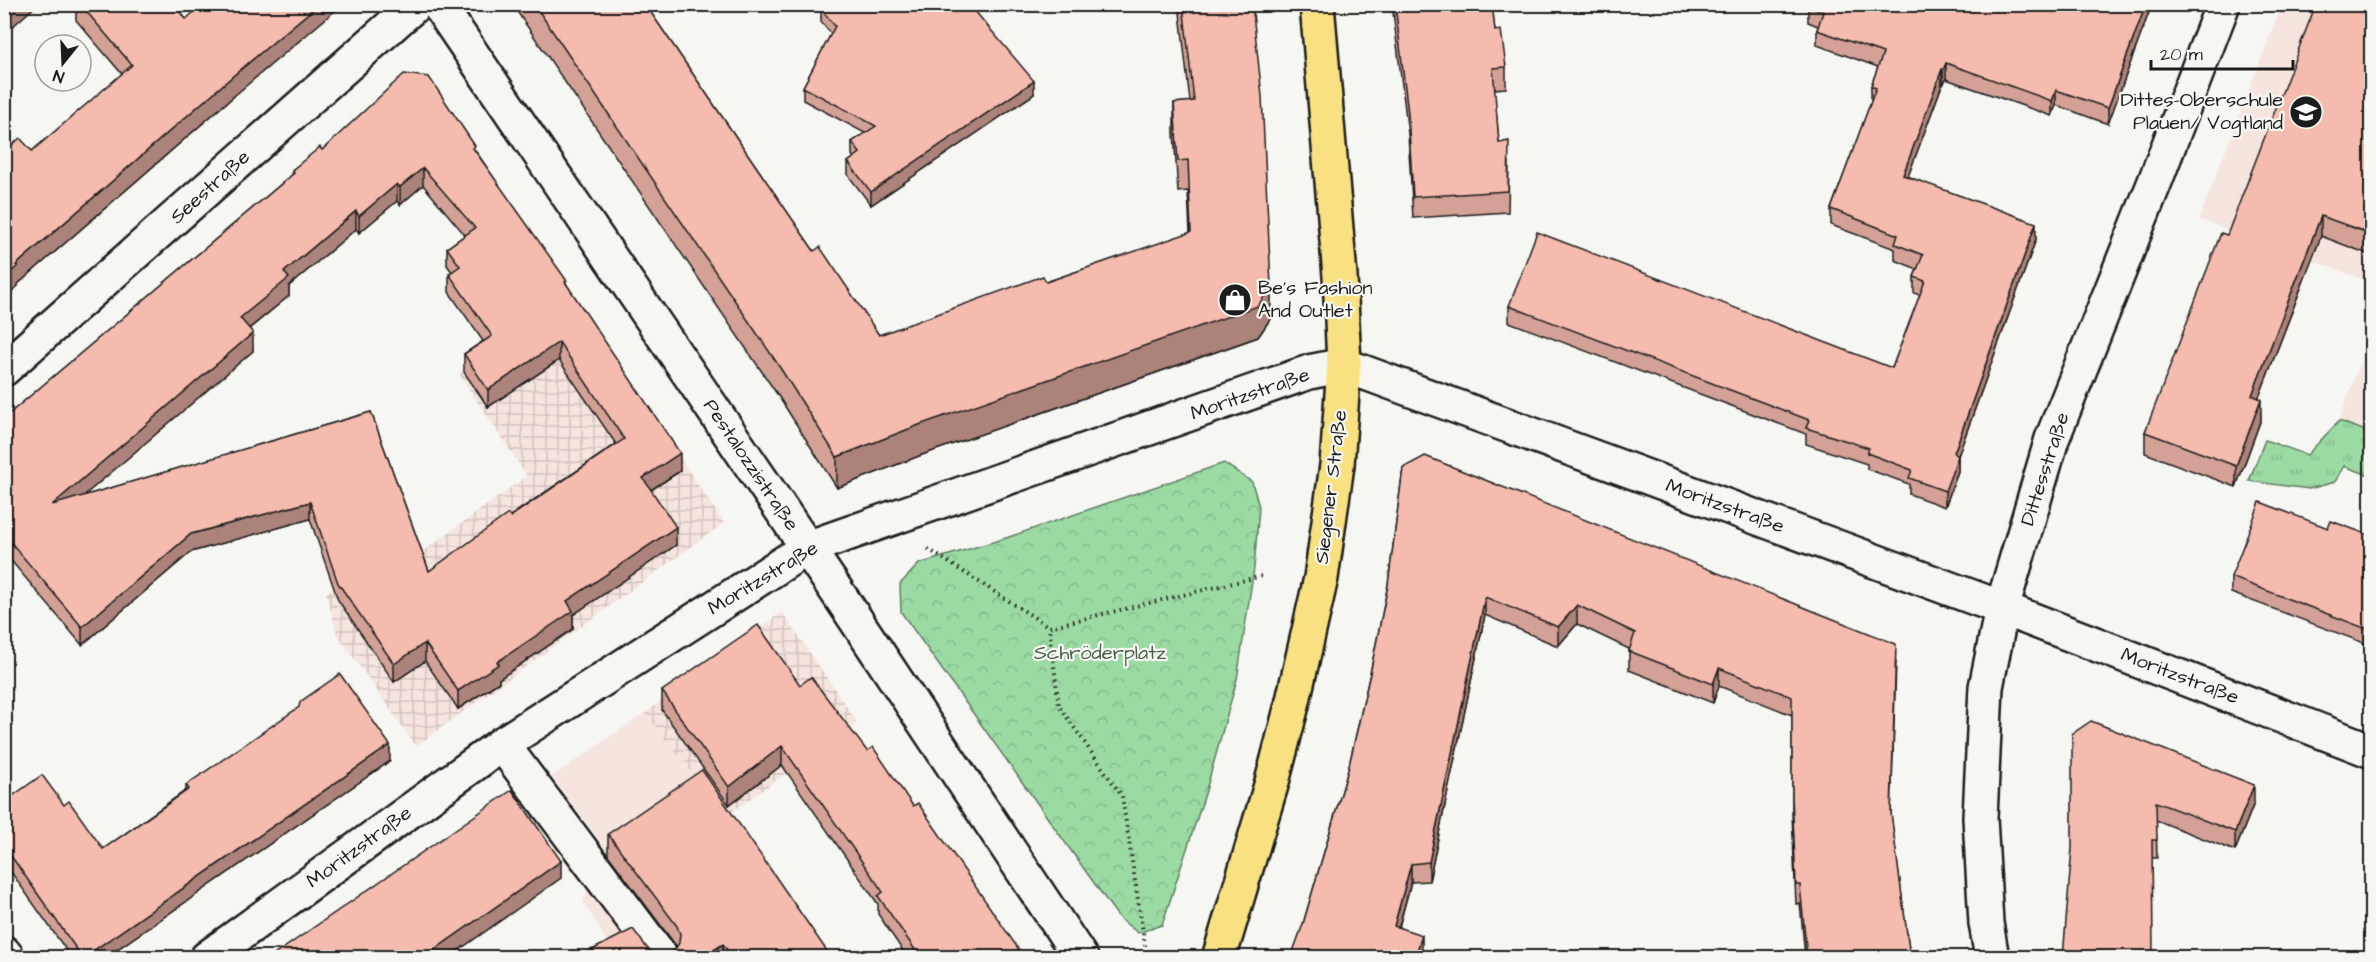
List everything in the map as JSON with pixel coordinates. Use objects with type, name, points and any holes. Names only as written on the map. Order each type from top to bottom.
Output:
[{"type":"main road","name":"Siegener Straße","points":[[1219,957],[1272,782],[1320,578],[1336,465],[1344,365],[1340,276],[1317,4]]},
{"type":"street","name":"Seestraße","points":[[4,369],[416,4]]},
{"type":"street","name":"Pestalozzistraße","points":[[438,4],[1081,957]]},
{"type":"street","name":"Dittesstraße","points":[[1992,957],[1986,923],[1980,818],[1986,687],[2002,608],[2052,439],[2223,4]]},
{"type":"street","name":"Moritzstraße","points":[[207,957],[502,744],[807,548],[1309,372],[1344,365],[2002,608],[2372,751]]},
{"type":"street","points":[[502,744],[662,957]]},
{"type":"street","points":[[4,953],[8,957]]},
{"type":"path","points":[[921,545],[1049,627],[1262,576]]},
{"type":"path","points":[[1049,627],[1059,705],[1122,795],[1146,952]]},
{"type":"shaded area","name":"Dittes-Oberschule Plauen/ Vogtland","points":[[2282,5],[2371,5],[2371,282],[2199,219]]},
{"type":"shaded area","points":[[571,298],[724,523],[416,746],[337,634],[326,593],[367,566],[385,579],[527,476],[459,374]]},
{"type":"shaded area","points":[[2371,333],[2371,433],[2339,421]]},
{"type":"shaded area","points":[[782,612],[857,722],[726,816],[645,713]]},
{"type":"shaded area","points":[[645,713],[726,816],[823,957],[616,957],[583,901],[606,849],[552,777]]},
{"type":"green space","points":[[2339,421],[2371,433],[2371,476],[2344,466],[2335,482],[2309,489],[2249,481],[2265,440],[2307,455]]},
{"type":"green space","name":"Schröderplatz","points":[[1224,463],[1252,482],[1259,507],[1254,568],[1237,679],[1205,794],[1162,925],[1138,933],[1119,918],[901,612],[900,584],[919,564],[1006,538]]},
{"type":"building","points":[[4,4],[15,4],[4,13]]},
{"type":"building","points":[[80,4],[173,4],[186,19],[203,4],[319,4],[234,75],[16,265],[18,266],[4,278],[4,152],[20,138],[32,151],[132,65]]},
{"type":"building","points":[[534,4],[645,4],[814,251],[820,247],[879,335],[1043,276],[1046,282],[1191,232],[1188,160],[1178,161],[1174,103],[1194,101],[1183,4],[1252,4],[1262,96],[1271,286],[1258,306],[919,425],[837,457],[777,363]]},
{"type":"building","points":[[827,4],[969,4],[1034,81],[871,192],[848,162],[860,153],[852,142],[876,126],[803,87],[835,26],[821,9]]},
{"type":"building","points":[[1395,4],[1492,4],[1495,31],[1501,30],[1506,67],[1493,68],[1499,143],[1509,141],[1508,191],[1413,197],[1408,113]]},
{"type":"building","points":[[1809,4],[2042,4],[2050,7],[2051,4],[2146,4],[2108,108],[2056,90],[2052,101],[1946,63],[1942,69],[1903,175],[2036,223],[1954,453],[1958,456],[1945,491],[1909,478],[1912,470],[1867,453],[1869,448],[1806,428],[1809,420],[1509,306],[1537,232],[1892,368],[1925,281],[1914,277],[1923,255],[1895,244],[1898,235],[1831,209],[1876,88],[1871,86],[1883,53],[1817,30],[1823,12],[1808,7]]},
{"type":"building","points":[[2316,4],[2372,4],[2372,224],[2368,233],[2321,216],[2252,395],[2261,399],[2236,466],[2145,432],[2221,233],[2227,235]]},
{"type":"building","points":[[404,74],[429,77],[475,146],[473,148],[567,281],[565,282],[680,453],[643,478],[676,527],[567,601],[573,611],[458,691],[425,643],[394,664],[338,583],[310,502],[191,534],[82,627],[8,539],[4,542],[4,418],[294,173],[292,170],[320,147],[322,150]],"holes":[[[423,168],[475,228],[447,248],[460,266],[449,274],[492,336],[464,354],[488,390],[559,342],[624,439],[510,517],[508,514],[429,571],[371,412],[52,505],[253,333],[240,318],[289,278],[284,272],[356,211],[359,216],[397,184],[400,187]]]},
{"type":"building","points":[[1425,456],[1896,644],[1891,813],[1910,957],[1807,957],[1800,885],[1796,885],[1792,796],[1792,697],[1719,668],[1713,684],[1629,651],[1635,633],[1577,605],[1558,627],[1485,597],[1429,862],[1411,864],[1394,926],[1422,935],[1415,957],[1291,957],[1303,924],[1348,770],[1388,585],[1403,468]]},
{"type":"building","points":[[2260,502],[2328,528],[2331,521],[2372,536],[2372,631],[2231,577]]},
{"type":"building","points":[[758,625],[800,685],[811,677],[867,751],[873,747],[913,806],[918,803],[1024,957],[920,957],[878,896],[883,892],[782,746],[729,787],[662,691]]},
{"type":"building","points":[[340,674],[390,745],[82,957],[4,846],[4,802],[42,775],[64,805],[69,801],[103,849],[189,789],[186,785],[299,707],[300,702]]},
{"type":"building","points":[[2091,721],[2254,785],[2235,832],[2156,802],[2157,840],[2152,840],[2154,957],[2063,957],[2072,848],[2072,734]]},
{"type":"building","points":[[702,770],[831,957],[732,957],[723,944],[703,957],[578,957],[633,929],[647,948],[654,953],[665,955],[674,951],[679,943],[680,934],[677,926],[608,834]]},
{"type":"building","points":[[512,790],[561,861],[424,957],[271,957]]},
{"type":"place","name":"Dittes-Oberschule Plauen/ Vogtland","points":[[2306,112]]},
{"type":"place","name":"Be's Fashion And Outlet","points":[[1235,300]]}]
